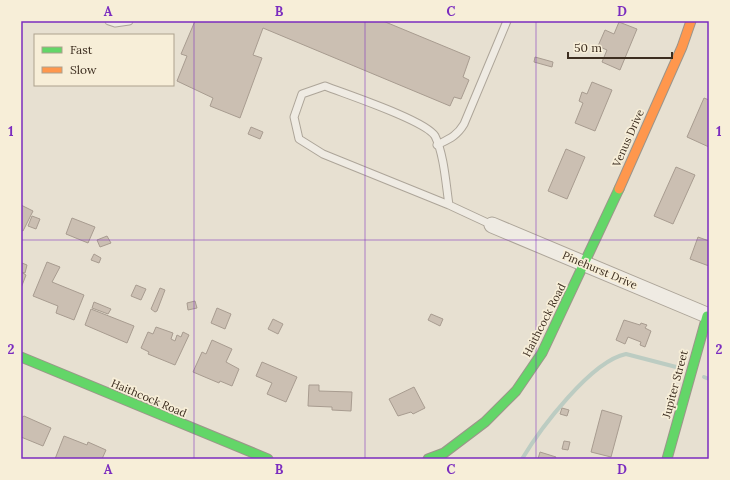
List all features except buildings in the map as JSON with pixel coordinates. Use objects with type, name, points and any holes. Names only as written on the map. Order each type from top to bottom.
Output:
[{"type":"street","name":"Venus Drive","points":[[585,264],[682,47],[691,21]]},
{"type":"street","name":"Pinehurst Drive","points":[[492,225],[708,316]]},
{"type":"street","name":"Haithcock Road","points":[[428,459],[444,452],[485,422],[516,391],[542,353],[585,264]]},
{"type":"street","name":"Jupiter Street","points":[[667,459],[708,316]]},
{"type":"street","name":"Haithcock Road","points":[[21,357],[268,459]]},
{"type":"lane","points":[[109,21],[115,23],[129,21]]},
{"type":"lane","points":[[437,145],[452,138],[459,132],[464,124],[507,21]]},
{"type":"lane","points":[[448,205],[444,168],[434,135],[411,118],[325,86],[302,94],[294,117],[299,139],[323,154],[448,205],[492,225]]},
{"type":"waterway","points":[[522,459],[554,414],[582,382],[612,359],[626,354],[680,368]]},
{"type":"waterway","points":[[704,377],[709,379]]},
{"type":"traffic: fast","points":[[428,459],[444,453],[485,422],[516,391],[542,353],[619,189]]},
{"type":"traffic: fast","points":[[667,459],[707,316]]},
{"type":"traffic: fast","points":[[21,357],[268,459]]},
{"type":"traffic: slow","points":[[619,189],[682,47],[691,21]]}]
